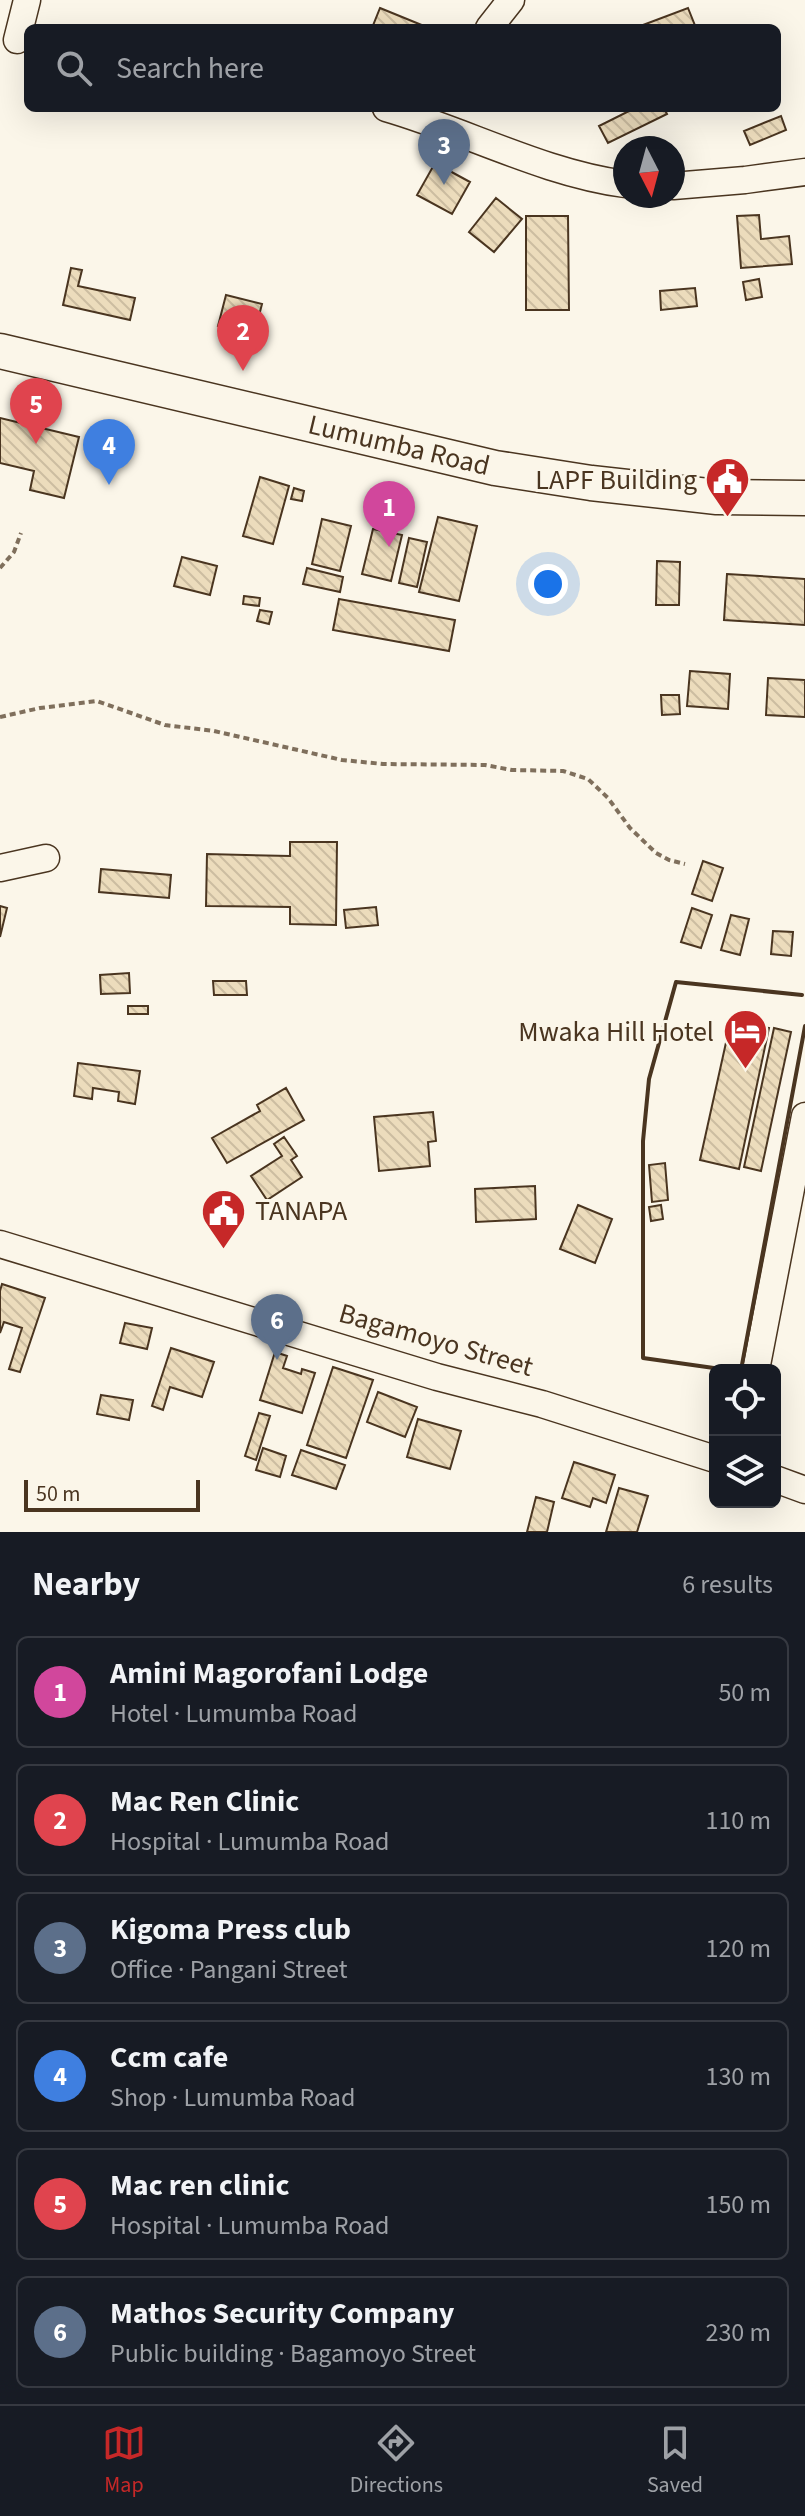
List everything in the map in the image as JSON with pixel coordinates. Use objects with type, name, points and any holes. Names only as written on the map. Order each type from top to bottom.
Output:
[{"type":"main road","name":"Lumumba Road","points":[[0,351],[495,468],[591,483],[717,497],[805,498]]},
{"type":"street","points":[[15,41],[27,0]]},
{"type":"street","points":[[492,24],[511,0]]},
{"type":"street","points":[[426,113],[526,157],[613,182]]},
{"type":"street","points":[[685,185],[805,172]]},
{"type":"street","points":[[0,868],[46,858]]},
{"type":"street","points":[[757,1364],[805,1116]]},
{"type":"street","name":"Bagamoyo Street","points":[[0,1244],[437,1377],[542,1404],[709,1457]]},
{"type":"street","points":[[781,1481],[805,1490]]},
{"type":"path","points":[[0,568],[14,552],[21,533]]},
{"type":"path","points":[[0,717],[97,701],[165,725],[214,731],[342,760],[563,771],[588,779],[649,847],[669,860],[685,864]]},
{"type":"building","points":[[380,8],[419,24],[374,24]]},
{"type":"building","points":[[688,8],[694,24],[646,24]]},
{"type":"building","points":[[627,112],[666,112],[622,136],[613,136],[613,141],[608,143],[599,126]]},
{"type":"building","points":[[781,116],[786,130],[750,145],[744,131]]},
{"type":"building","points":[[435,163],[470,182],[452,214],[417,195]]},
{"type":"building","points":[[496,198],[522,219],[494,252],[469,232]]},
{"type":"building","points":[[759,215],[761,239],[789,236],[792,264],[741,268],[737,216]]},
{"type":"building","points":[[526,216],[568,216],[569,310],[526,310]]},
{"type":"building","points":[[71,268],[82,270],[78,286],[135,298],[130,320],[63,305]]},
{"type":"building","points":[[759,279],[762,297],[746,300],[743,282]]},
{"type":"building","points":[[695,288],[697,306],[661,310],[660,291]]},
{"type":"building","points":[[226,295],[262,304],[254,335],[218,326]]},
{"type":"building","points":[[0,418],[79,437],[64,498],[30,490],[34,471],[0,463]]},
{"type":"building","points":[[260,477],[289,486],[273,544],[243,536]]},
{"type":"building","points":[[294,488],[304,491],[302,501],[291,499]]},
{"type":"building","points":[[438,517],[477,526],[459,601],[419,592]]},
{"type":"building","points":[[322,519],[351,526],[340,571],[312,564]]},
{"type":"building","points":[[373,529],[402,535],[391,581],[362,574]]},
{"type":"building","points":[[409,538],[427,542],[417,587],[399,583]]},
{"type":"building","points":[[182,557],[217,566],[210,595],[174,586]]},
{"type":"building","points":[[657,561],[680,562],[679,605],[656,605]]},
{"type":"building","points":[[307,568],[343,577],[340,592],[303,584]]},
{"type":"building","points":[[727,574],[805,579],[805,625],[724,620]]},
{"type":"building","points":[[244,596],[260,598],[259,606],[243,604]]},
{"type":"building","points":[[339,599],[455,620],[449,651],[333,630]]},
{"type":"building","points":[[260,610],[272,612],[269,624],[257,621]]},
{"type":"building","points":[[690,671],[730,674],[728,709],[687,706]]},
{"type":"building","points":[[768,678],[805,680],[805,717],[766,715]]},
{"type":"building","points":[[661,695],[679,695],[680,714],[662,715]]},
{"type":"building","points":[[290,842],[337,842],[336,925],[290,924],[290,907],[206,906],[207,854],[290,856]]},
{"type":"building","points":[[703,861],[723,868],[712,901],[692,894]]},
{"type":"building","points":[[101,869],[171,875],[169,898],[99,892]]},
{"type":"building","points":[[0,906],[7,908],[0,937]]},
{"type":"building","points":[[376,907],[378,925],[346,928],[344,910]]},
{"type":"building","points":[[692,908],[712,915],[701,948],[681,942]]},
{"type":"building","points":[[731,915],[749,919],[740,955],[721,950]]},
{"type":"building","points":[[773,931],[793,932],[791,956],[771,954]]},
{"type":"building","points":[[129,973],[130,993],[101,994],[100,975]]},
{"type":"building","points":[[213,981],[246,981],[247,995],[214,995]]},
{"type":"building","points":[[128,1006],[148,1006],[148,1014],[128,1014]]},
{"type":"building","points":[[731,1020],[769,1028],[739,1169],[700,1160]]},
{"type":"building","points":[[774,1028],[791,1032],[761,1171],[744,1167]]},
{"type":"building","points":[[78,1063],[140,1071],[135,1104],[118,1101],[119,1092],[93,1088],[92,1099],[74,1096]]},
{"type":"building","points":[[286,1088],[304,1120],[227,1163],[212,1138],[260,1111],[257,1105]]},
{"type":"building","points":[[433,1112],[436,1141],[428,1142],[430,1166],[379,1171],[374,1117]]},
{"type":"building","points":[[284,1137],[297,1156],[291,1160],[302,1177],[267,1200],[251,1176],[282,1156],[274,1144]]},
{"type":"building","points":[[665,1163],[668,1200],[652,1202],[649,1165]]},
{"type":"building","points":[[535,1186],[536,1219],[476,1222],[475,1189]]},
{"type":"building","points":[[578,1205],[612,1219],[595,1263],[560,1249]]},
{"type":"building","points":[[661,1205],[663,1219],[651,1221],[649,1207]]},
{"type":"building","points":[[2,1284],[45,1298],[20,1372],[9,1369],[22,1328],[4,1322],[0,1333]]},
{"type":"building","points":[[125,1323],[152,1328],[147,1349],[120,1343]]},
{"type":"building","points":[[171,1348],[214,1362],[202,1397],[170,1387],[163,1410],[152,1406]]},
{"type":"building","points":[[275,1352],[287,1356],[283,1368],[301,1374],[302,1369],[315,1373],[302,1413],[260,1400]]},
{"type":"building","points":[[333,1367],[373,1380],[346,1458],[307,1445]]},
{"type":"building","points":[[378,1392],[417,1407],[405,1437],[367,1422]]},
{"type":"building","points":[[101,1395],[133,1400],[129,1420],[97,1414]]},
{"type":"building","points":[[259,1413],[270,1416],[256,1460],[245,1456]]},
{"type":"building","points":[[418,1419],[461,1431],[450,1469],[407,1457]]},
{"type":"building","points":[[263,1448],[286,1456],[280,1477],[256,1470]]},
{"type":"building","points":[[301,1450],[345,1465],[336,1489],[292,1475]]},
{"type":"building","points":[[574,1462],[615,1475],[606,1503],[593,1498],[590,1507],[562,1498]]},
{"type":"building","points":[[619,1488],[648,1496],[637,1532],[606,1532]]},
{"type":"building","points":[[536,1497],[554,1502],[547,1532],[527,1532]]},
{"type":"wall","points":[[709,1367],[643,1358],[643,1141],[649,1079],[676,982],[802,995]]},
{"type":"wall","points":[[742,1364],[805,1026]]},
{"type":"place","name":"Kigoma Press club","points":[[444,185]]},
{"type":"place","name":"Mac Ren Clinic","points":[[243,371]]},
{"type":"place","name":"Mac ren clinic","points":[[36,444]]},
{"type":"place","name":"Ccm cafe","points":[[109,485]]},
{"type":"place","name":"LAPF Building","points":[[728,519]]},
{"type":"place","name":"Amini Magorofani Lodge","points":[[389,547]]},
{"type":"place","name":"Mwaka Hill Hotel","points":[[745,1071]]},
{"type":"place","name":"TANAPA","points":[[224,1250]]},
{"type":"place","name":"Mathos Security Company","points":[[277,1360]]}]
